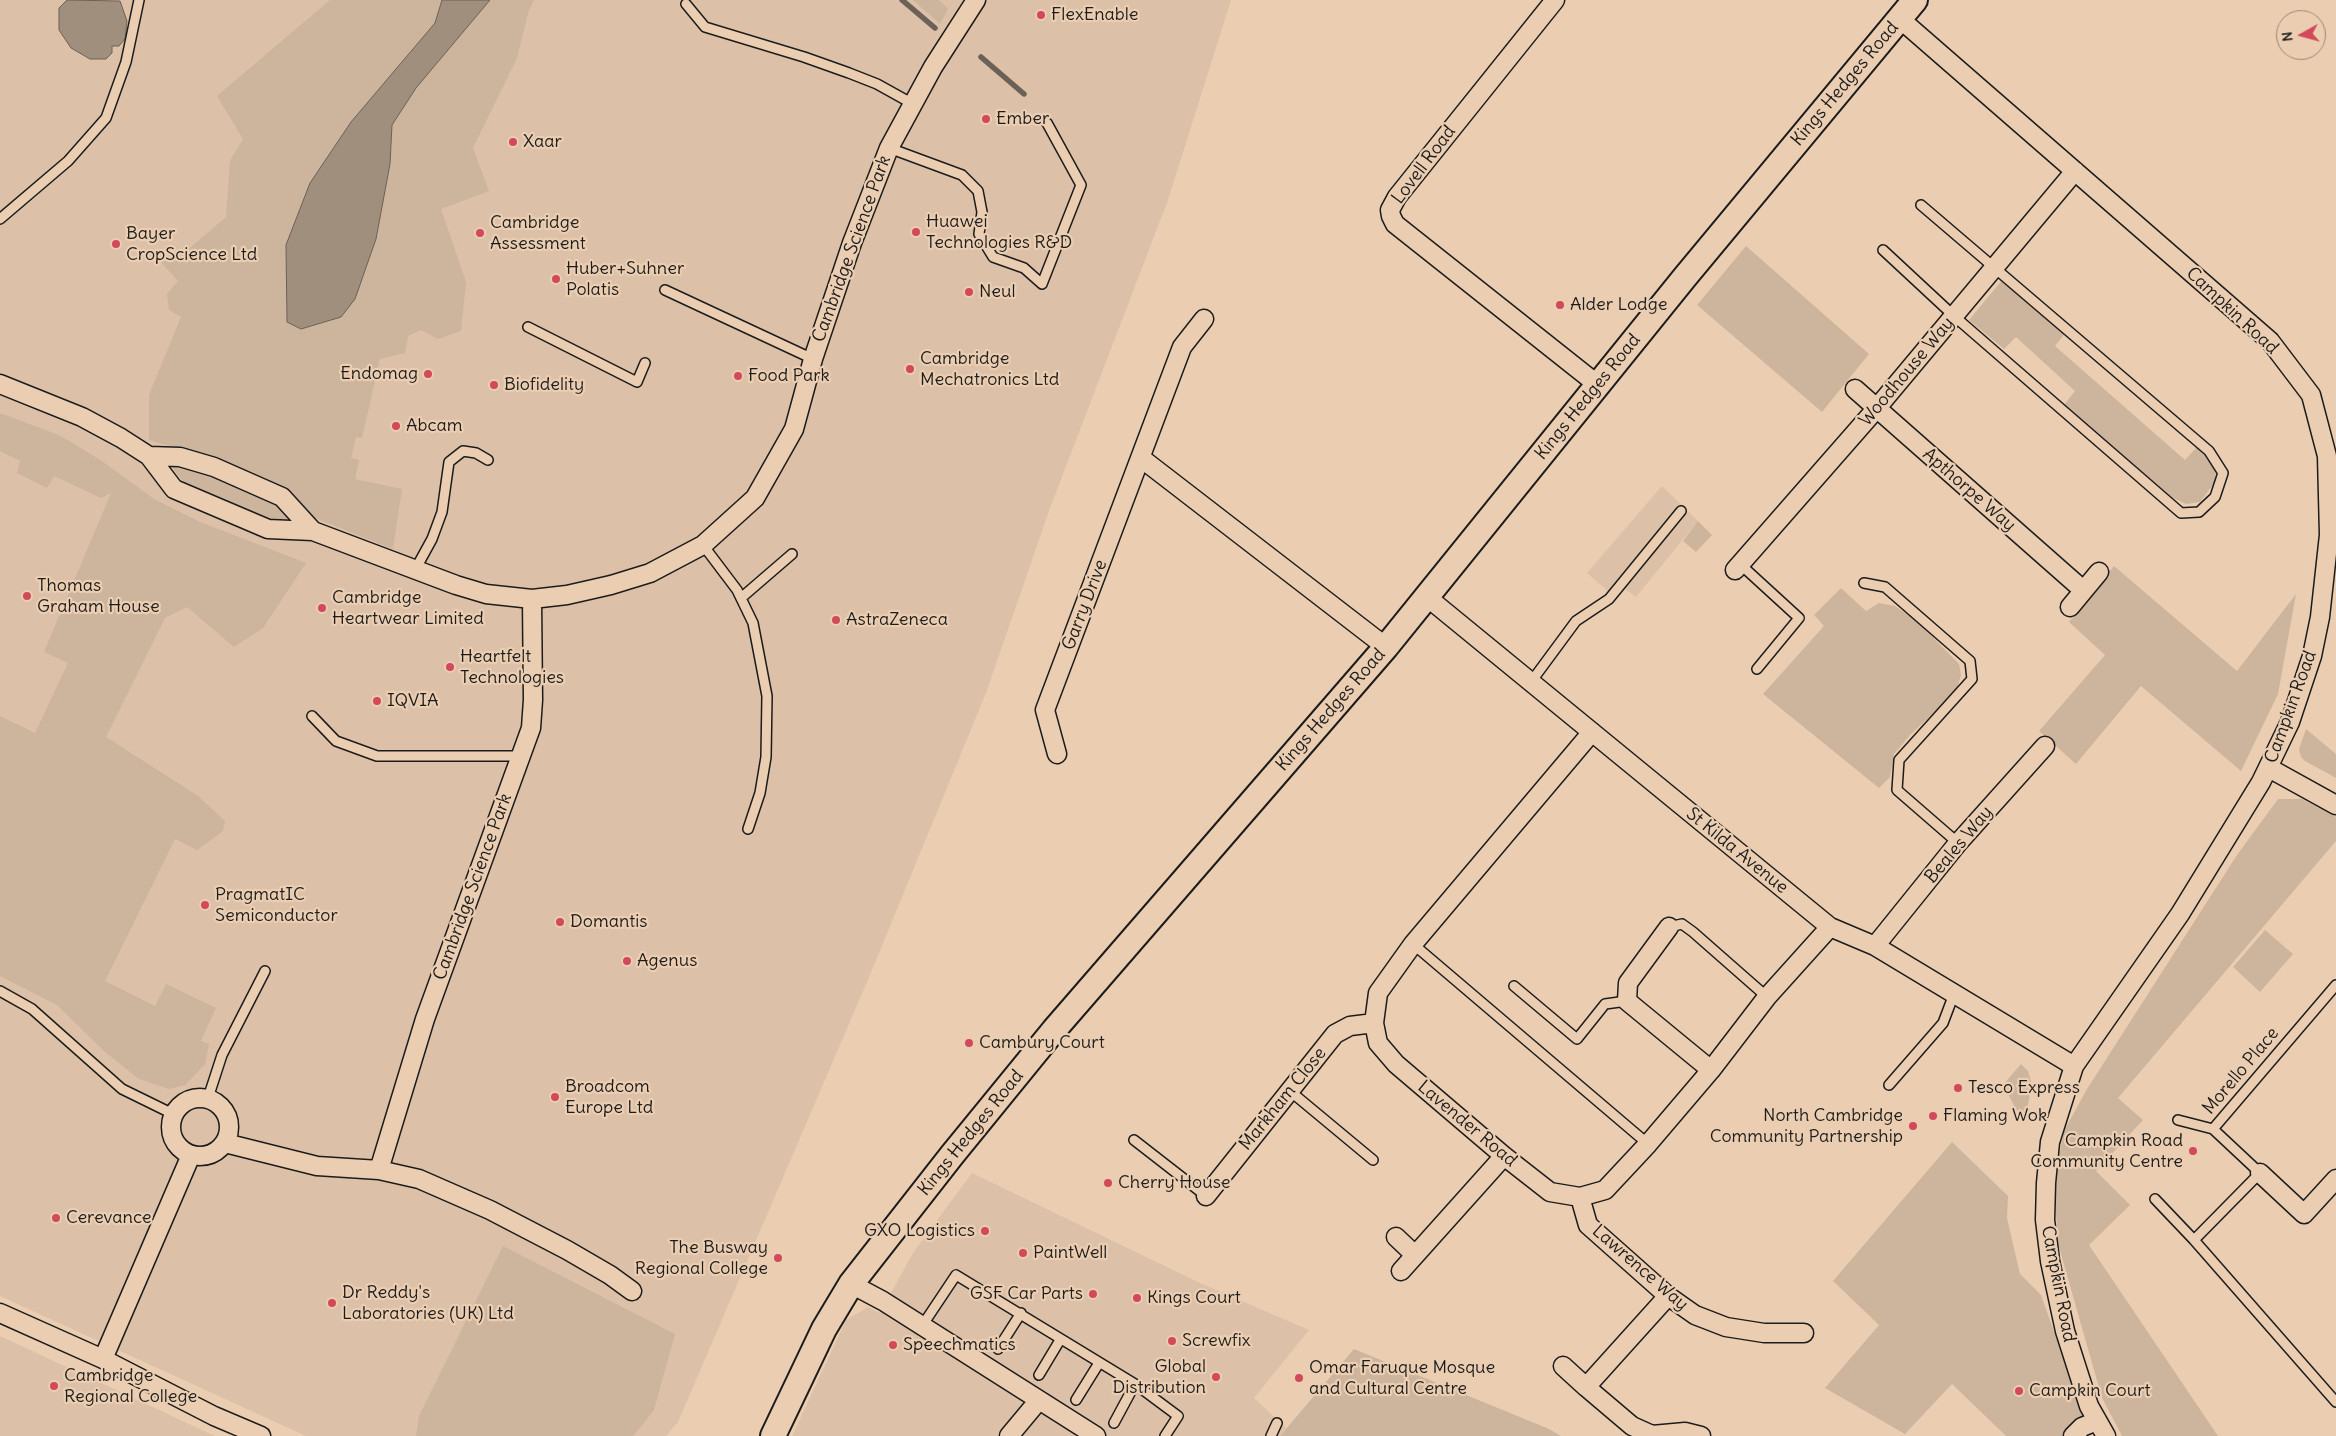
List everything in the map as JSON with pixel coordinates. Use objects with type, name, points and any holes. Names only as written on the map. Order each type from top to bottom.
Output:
[{"type":"street","name":"Cambridge Science Park","points":[[0,384],[82,417],[149,456],[174,489],[268,529],[313,531],[415,570],[486,594],[532,599],[567,595],[611,585],[650,573],[703,545],[755,498],[794,429],[814,358],[852,243],[888,148],[932,66],[976,0]]},
{"type":"street","name":"Lovell Road","points":[[1555,0],[1397,197],[1390,210],[1395,224],[1598,385]]},
{"type":"street","name":"Kings Hedges Road","points":[[773,1436],[824,1329],[851,1284],[1054,1030],[1386,647],[1598,385],[1915,0]]},
{"type":"street","name":"Campkin Road","points":[[1899,18],[2270,341],[2311,395],[2327,456],[2329,541],[2320,618],[2312,656],[2290,722],[2269,768],[2180,914],[2074,1066],[2050,1142],[2045,1220],[2050,1261],[2065,1331],[2089,1406],[2102,1429]]},
{"type":"street","name":"Woodhouse Way","points":[[1738,567],[1876,409],[2075,172]]},
{"type":"street","name":"Garry Drive","points":[[1057,754],[1045,710],[1142,458],[1182,347],[1204,319]]},
{"type":"street","name":"Apthorpe Way","points":[[1855,389],[2083,590]]},
{"type":"street","name":"Cambridge Science Park","points":[[149,456],[180,457],[214,467],[282,497],[313,531]]},
{"type":"street","points":[[1142,458],[1386,647]]},
{"type":"street","points":[[2070,607],[2099,572]]},
{"type":"street","name":"St Kilda Avenue","points":[[1427,597],[1830,927],[1876,946],[2074,1066]]},
{"type":"street","name":"Cambridge Science Park","points":[[379,1170],[425,1019],[531,728],[532,599]]},
{"type":"street","name":"Lavender Road","points":[[1592,732],[1413,944],[1378,993],[1374,1023],[1378,1043],[1396,1064],[1504,1156],[1550,1192],[1580,1197],[1605,1190],[1648,1144],[1711,1070],[1767,997],[1830,927]]},
{"type":"street","name":"Beales Way","points":[[1876,946],[1958,843],[2044,746]]},
{"type":"street","points":[[2269,768],[2336,805]]},
{"type":"street","points":[[1669,927],[1628,983],[1627,1001],[1711,1070]]},
{"type":"street","name":"Markham Close","points":[[1206,1196],[1335,1034],[1350,1026],[1374,1023]]},
{"type":"street","points":[[192,1098],[208,1098],[223,1109],[228,1117],[230,1126],[224,1143],[210,1155],[191,1155],[175,1143],[171,1134],[173,1114],[178,1107],[192,1098]]},
{"type":"street","points":[[224,1143],[317,1166],[379,1170],[419,1179],[490,1210],[610,1275],[632,1291]]},
{"type":"street","points":[[103,1360],[191,1155]]},
{"type":"street","points":[[1401,1271],[1504,1156]]},
{"type":"street","points":[[2260,1173],[2304,1214],[2336,1179]]},
{"type":"street","name":"Lawrence Way","points":[[1580,1197],[1588,1225],[1668,1296],[1695,1315],[1726,1327],[1764,1333],[1804,1333]]},
{"type":"street","points":[[1396,1237],[1415,1256]]},
{"type":"street","points":[[851,1284],[922,1326],[1096,1436]]},
{"type":"street","points":[[1586,1386],[1668,1296]]},
{"type":"street","points":[[0,1313],[103,1360],[214,1416],[261,1436]]},
{"type":"street","points":[[1563,1366],[1632,1426],[1652,1435],[1685,1432],[1701,1436]]},
{"type":"street","points":[[1010,1436],[1039,1400]]},
{"type":"street","name":"Campkin Road","points":[[2074,1436],[2082,1427],[2102,1429]]},
{"type":"lane","points":[[0,219],[68,161],[106,118],[126,62],[139,0]]},
{"type":"lane","points":[[686,4],[705,27],[804,57],[849,73],[877,84],[912,104]]},
{"type":"lane","points":[[888,148],[962,175],[978,191],[982,212],[979,234],[993,257],[1024,268],[1042,284],[1081,185],[1047,123]]},
{"type":"lane","points":[[1883,250],[1954,316],[2181,513],[2199,512],[2215,497],[2223,473],[2210,451],[1995,266],[1921,205]]},
{"type":"lane","points":[[665,290],[814,358]]},
{"type":"lane","points":[[528,327],[638,382],[645,363]]},
{"type":"lane","points":[[415,570],[432,539],[442,512],[449,462],[462,451],[476,454],[488,460]]},
{"type":"lane","points":[[1531,682],[1576,621],[1609,599],[1681,511]]},
{"type":"lane","points":[[703,545],[741,598],[753,623],[767,696],[766,757],[760,793],[748,829]]},
{"type":"lane","points":[[741,598],[792,554]]},
{"type":"lane","points":[[1738,567],[1799,618],[1757,669]]},
{"type":"lane","points":[[1864,583],[1884,587],[1970,661],[1972,679],[1898,760],[1897,790],[1958,843]]},
{"type":"lane","points":[[312,716],[336,741],[377,756],[521,756]]},
{"type":"lane","points":[[1669,927],[1682,924],[1767,997]]},
{"type":"lane","points":[[1413,944],[1648,1144]]},
{"type":"lane","points":[[208,1098],[222,1055],[265,971]]},
{"type":"lane","name":"Morello Place","points":[[2260,1173],[2213,1129],[2336,985]]},
{"type":"lane","points":[[1514,986],[1577,1038],[1605,1004],[1627,1001]]},
{"type":"lane","points":[[0,991],[32,1009],[122,1088],[173,1114]]},
{"type":"lane","points":[[1889,1085],[1943,1023],[1954,994]]},
{"type":"lane","points":[[1290,1091],[1373,1160]]},
{"type":"lane","points":[[2178,1120],[2213,1129]]},
{"type":"lane","points":[[1134,1140],[1206,1196]]},
{"type":"lane","points":[[2194,1240],[2260,1173]]},
{"type":"lane","points":[[2155,1199],[2194,1240],[2336,1402]]},
{"type":"lane","points":[[922,1326],[956,1275],[1021,1313],[1099,1364],[1135,1384],[1178,1416],[1165,1436]]},
{"type":"lane","points":[[998,1349],[1021,1313]]},
{"type":"lane","points":[[1038,1375],[1060,1340]]},
{"type":"lane","points":[[1076,1400],[1099,1364]]},
{"type":"lane","points":[[1114,1423],[1135,1384]]},
{"type":"lane","points":[[1271,1436],[1277,1424]]},
{"type":"shaded area","points":[[0,0],[1231,0],[1168,200],[1050,508],[986,693],[867,982],[678,1422],[666,1436],[306,1436],[0,1296]]},
{"type":"shaded area","points":[[67,0],[120,1],[127,21],[125,39],[119,46],[112,46],[112,53],[106,59],[90,59],[71,48],[59,30],[59,8]]},
{"type":"shaded area","points":[[330,0],[442,0],[435,23],[394,72],[286,245],[287,322],[301,329],[317,323],[390,164],[392,125],[416,88],[490,0],[534,0],[529,10],[517,58],[473,148],[489,191],[441,209],[466,282],[461,331],[438,339],[421,330],[408,336],[405,353],[380,359],[362,438],[356,437],[351,458],[359,460],[355,479],[402,489],[393,549],[315,518],[291,494],[199,455],[149,440],[149,395],[181,317],[169,310],[167,294],[178,281],[161,262],[172,252],[178,258],[226,217],[230,161],[243,139],[217,96]]},
{"type":"shaded area","points":[[442,0],[490,0],[416,88],[392,125],[390,164],[376,239],[355,299],[341,317],[301,329],[287,322],[286,245],[310,183],[351,122],[435,23]]},
{"type":"shaded area","points":[[913,0],[939,0],[948,9],[940,24]]},
{"type":"shaded area","points":[[1746,246],[1869,354],[1822,412],[1697,305]]},
{"type":"shaded area","points":[[2003,279],[2066,332],[2055,346],[2185,460],[2197,447],[2208,455],[2216,471],[2215,482],[2200,502],[2186,504],[2173,498],[2064,405],[2075,391],[2016,337],[2004,349],[1969,320]]},
{"type":"shaded area","points":[[0,413],[59,435],[102,461],[154,499],[200,522],[306,563],[263,628],[234,647],[187,607],[165,618],[106,737],[198,796],[225,821],[223,831],[197,850],[175,839],[105,981],[155,1006],[166,984],[216,1008],[201,1041],[209,1044],[205,1064],[185,1085],[169,1089],[139,1079],[105,1052],[57,1005],[0,976],[0,716],[35,733],[68,663],[44,652],[111,493],[101,498],[54,476],[47,488],[17,473],[20,461],[0,451]]},
{"type":"shaded area","points":[[169,464],[199,469],[277,502],[293,520],[265,520],[187,486]]},
{"type":"shaded area","points":[[1662,486],[1698,521],[1636,597],[1625,589],[1616,598],[1587,573]]},
{"type":"shaded area","points":[[1698,521],[1712,535],[1696,552],[1683,541]]},
{"type":"shaded area","points":[[2114,566],[2237,671],[2296,594],[2278,694],[2241,771],[2141,686],[2076,764],[2039,731],[2105,655],[2069,622]]},
{"type":"shaded area","points":[[1841,588],[1866,611],[1879,603],[1895,606],[1917,621],[1959,664],[1961,675],[1956,692],[1911,734],[1894,754],[1890,777],[1879,788],[1763,694],[1824,626],[1814,615]]},
{"type":"shaded area","points":[[2306,729],[2336,754],[2336,778],[2301,757],[2299,749]]},
{"type":"shaded area","points":[[2278,799],[2302,799],[2336,817],[2336,841],[2118,1098],[2143,1120],[2096,1171],[2130,1205],[2089,1245],[2218,1436],[2122,1436],[2102,1398],[2059,1247],[2053,1183],[2064,1131],[2087,1089],[2237,855]]},
{"type":"shaded area","points":[[2265,930],[2293,954],[2260,992],[2233,967]]},
{"type":"shaded area","points":[[2021,1064],[2028,1071],[2032,1085],[2024,1124],[2003,1085]]},
{"type":"shaded area","points":[[1952,1142],[2008,1196],[2007,1218],[2020,1274],[2041,1295],[2091,1436],[2006,1436],[1952,1384],[1905,1434],[1825,1388],[1879,1325],[1833,1281]]},
{"type":"shaded area","points":[[972,1173],[1200,1283],[1309,1330],[1254,1398],[1286,1428],[1280,1436],[792,1436],[846,1320],[868,1307],[880,1313],[913,1253]]},
{"type":"shaded area","points":[[503,1246],[675,1334],[654,1410],[633,1436],[416,1436],[419,1416]]},
{"type":"shaded area","name":"Cambridge Regional College","points":[[0,1336],[215,1436],[0,1436]]},
{"type":"shaded area","points":[[1354,1349],[1549,1429],[1561,1436],[1280,1436]]},
{"type":"waterway","points":[[902,0],[935,28]]},
{"type":"waterway","points":[[981,57],[1024,94]]},
{"type":"place","name":"FlexEnable","points":[[1041,15]]},
{"type":"place","name":"Ember","points":[[986,119]]},
{"type":"place","name":"Xaar","points":[[513,142]]},
{"type":"place","name":"Huawei Technologies R&D","points":[[916,232]]},
{"type":"place","name":"Cambridge Assessment","points":[[480,233]]},
{"type":"place","name":"Bayer CropScience Ltd","points":[[116,244]]},
{"type":"place","name":"Huber+Suhner Polatis","points":[[556,279]]},
{"type":"place","name":"Neul","points":[[969,292]]},
{"type":"place","name":"Alder Lodge","points":[[1560,305]]},
{"type":"place","name":"Cambridge Mechatronics Ltd","points":[[910,369]]},
{"type":"place","name":"Endomag","points":[[428,374]]},
{"type":"place","name":"Food Park","points":[[738,376]]},
{"type":"place","name":"Biofidelity","points":[[494,385]]},
{"type":"place","name":"Abcam","points":[[396,426]]},
{"type":"place","name":"Thomas Graham House","points":[[27,596]]},
{"type":"place","name":"Cambridge Heartwear Limited","points":[[322,608]]},
{"type":"place","name":"AstraZeneca","points":[[836,620]]},
{"type":"place","name":"Heartfelt Technologies","points":[[450,667]]},
{"type":"place","name":"IQVIA","points":[[377,701]]},
{"type":"place","name":"PragmatIC Semiconductor","points":[[205,905]]},
{"type":"place","name":"Domantis","points":[[560,922]]},
{"type":"place","name":"Agenus","points":[[627,961]]},
{"type":"place","name":"Cambury Court","points":[[969,1043]]},
{"type":"place","name":"Tesco Express","points":[[1958,1088]]},
{"type":"place","name":"Broadcom Europe Ltd","points":[[555,1097]]},
{"type":"place","name":"Flaming Wok","points":[[1933,1116]]},
{"type":"place","name":"North Cambridge Community Partnership","points":[[1913,1126]]},
{"type":"place","name":"Campkin Road Community Centre","points":[[2193,1151]]},
{"type":"place","name":"Cherry House","points":[[1108,1183]]},
{"type":"place","name":"Cerevance","points":[[56,1218]]},
{"type":"place","name":"GXO Logistics","points":[[985,1231]]},
{"type":"place","name":"PaintWell","points":[[1023,1253]]},
{"type":"place","name":"The Busway Regional College","points":[[778,1258]]},
{"type":"place","name":"GSF Car Parts","points":[[1093,1294]]},
{"type":"place","name":"Kings Court","points":[[1137,1298]]},
{"type":"place","name":"Dr Reddy's Laboratories (UK) Ltd","points":[[332,1303]]},
{"type":"place","name":"Screwfix","points":[[1172,1341]]},
{"type":"place","name":"Speechmatics","points":[[893,1345]]},
{"type":"place","name":"Global Distribution","points":[[1216,1377]]},
{"type":"place","name":"Omar Faruque Mosque and Cultural Centre","points":[[1299,1378]]},
{"type":"place","name":"Cambridge Regional College","points":[[54,1386]]},
{"type":"place","name":"Campkin Court","points":[[2019,1391]]}]
